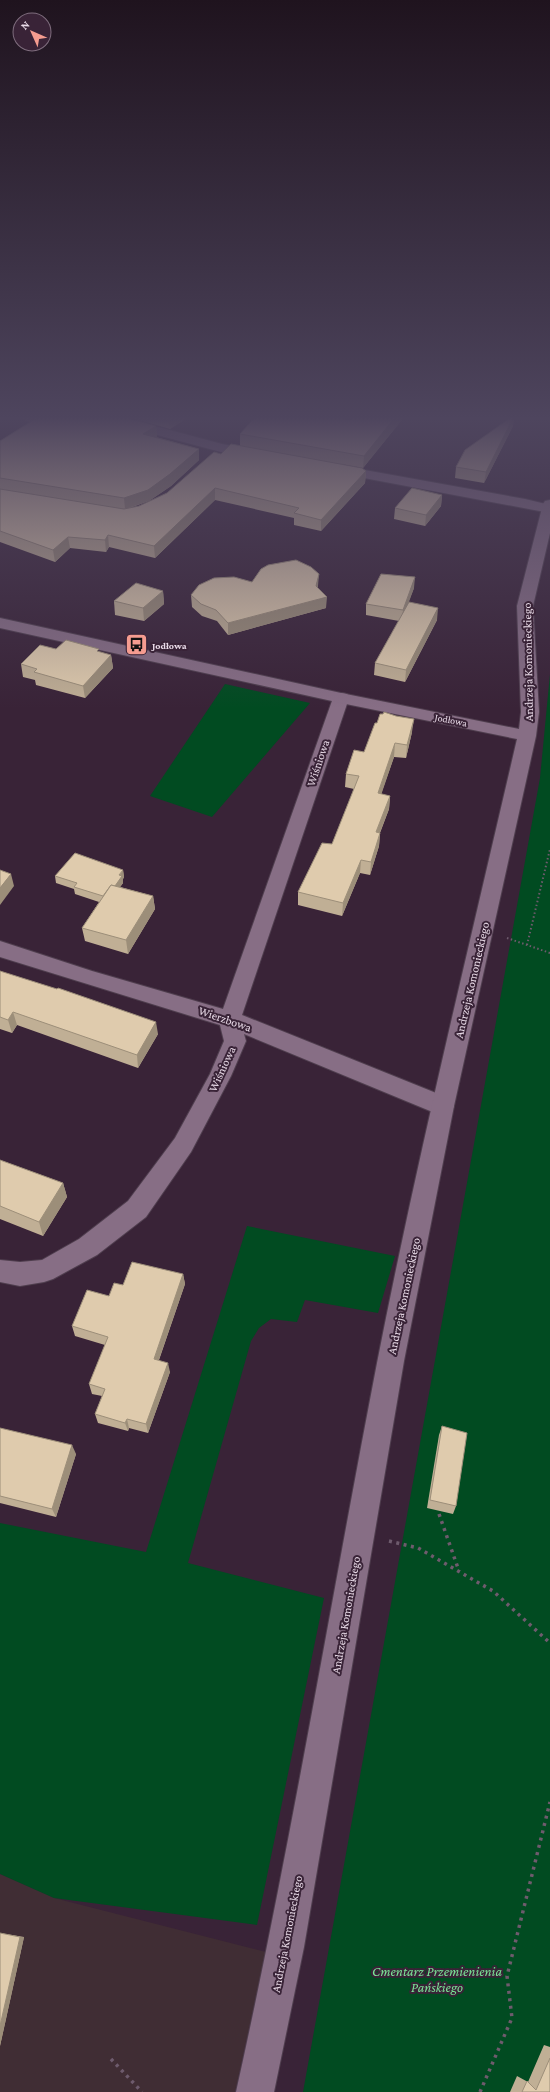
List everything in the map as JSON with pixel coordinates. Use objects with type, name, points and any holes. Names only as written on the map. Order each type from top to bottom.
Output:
[{"type":"street","name":"Andrzeja Komonieckiego","points":[[256,2092],[286,1948],[390,1361],[443,1106],[527,736],[530,712],[525,606],[547,514]]},
{"type":"street","name":"Jodłowa","points":[[0,623],[341,698],[527,736]]},
{"type":"street","name":"Wiśniowa","points":[[0,1271],[20,1274],[44,1271],[65,1261],[88,1247],[137,1209],[183,1145],[220,1076],[235,1041],[230,1019],[341,698]]},
{"type":"street","name":"Wierzbowa","points":[[0,949],[90,978],[230,1019],[443,1106]]},
{"type":"path","points":[[527,945],[550,849]]},
{"type":"path","points":[[511,939],[550,953]]},
{"type":"path","points":[[440,1514],[459,1572]]},
{"type":"path","points":[[388,1540],[418,1548],[493,1591],[550,1644]]},
{"type":"path","points":[[480,2092],[512,2018],[506,1976],[550,1802]]},
{"type":"path","points":[[111,2060],[142,2092]]},
{"type":"shaded area","points":[[0,1874],[54,1898],[266,1952],[235,2092],[0,2092]]},
{"type":"green space","name":"Cmentarz Przemienienia Pańskiego","points":[[550,674],[550,2092],[303,2092],[540,778]]},
{"type":"green space","points":[[225,684],[310,703],[212,817],[150,796]]},
{"type":"green space","points":[[247,1226],[395,1256],[378,1313],[305,1300],[297,1322],[271,1319],[259,1328],[251,1341],[188,1563],[324,1598],[257,1925],[54,1898],[0,1874],[0,1523],[146,1552]]},
{"type":"building","points":[[0,514],[188,514],[154,546],[108,535],[105,540],[68,537],[53,550],[0,531]]},
{"type":"building","points":[[296,514],[327,514],[321,520]]},
{"type":"building","points":[[296,560],[311,567],[319,574],[316,586],[327,597],[228,623],[216,610],[201,604],[191,595],[199,585],[214,578],[234,577],[252,582],[261,569],[268,565]]},
{"type":"building","points":[[381,574],[415,577],[403,610],[366,604]]},
{"type":"building","points":[[136,583],[163,591],[143,608],[114,601]]},
{"type":"building","points":[[409,602],[438,608],[406,670],[375,663]]},
{"type":"building","points":[[66,640],[99,649],[97,651],[111,655],[83,686],[34,672],[37,669],[21,664],[40,645],[56,649]]},
{"type":"building","points":[[384,712],[414,719],[407,745],[395,743],[378,793],[390,796],[376,832],[380,833],[371,862],[361,860],[343,903],[298,892],[322,843],[332,844],[359,776],[346,774],[354,750],[364,752],[375,723],[377,723],[380,714],[383,714]]},
{"type":"building","points":[[75,853],[123,870],[119,875],[122,876],[115,886],[111,885],[103,896],[74,887],[77,883],[55,876]]},
{"type":"building","points":[[0,870],[11,874],[0,888]]},
{"type":"building","points":[[111,885],[153,896],[126,940],[82,928]]},
{"type":"building","points":[[0,971],[57,989],[58,988],[156,1022],[137,1055],[13,1012],[8,1020],[0,1017]]},
{"type":"building","points":[[0,1160],[63,1183],[39,1222],[0,1206]]},
{"type":"building","points":[[132,1262],[183,1274],[154,1359],[168,1363],[146,1424],[127,1419],[125,1423],[95,1414],[105,1389],[89,1384],[108,1337],[72,1326],[87,1290],[109,1296],[114,1283],[123,1285]]},
{"type":"building","points":[[442,1426],[467,1433],[456,1506],[430,1500]]},
{"type":"building","points":[[0,1428],[72,1445],[52,1509],[0,1496]]},
{"type":"building","points":[[0,1933],[20,1937],[0,2026]]},
{"type":"building","points":[[550,2058],[550,2092],[522,2092],[527,2081],[536,2090]]},
{"type":"place","name":"Jodłowa","points":[[137,645]]}]
